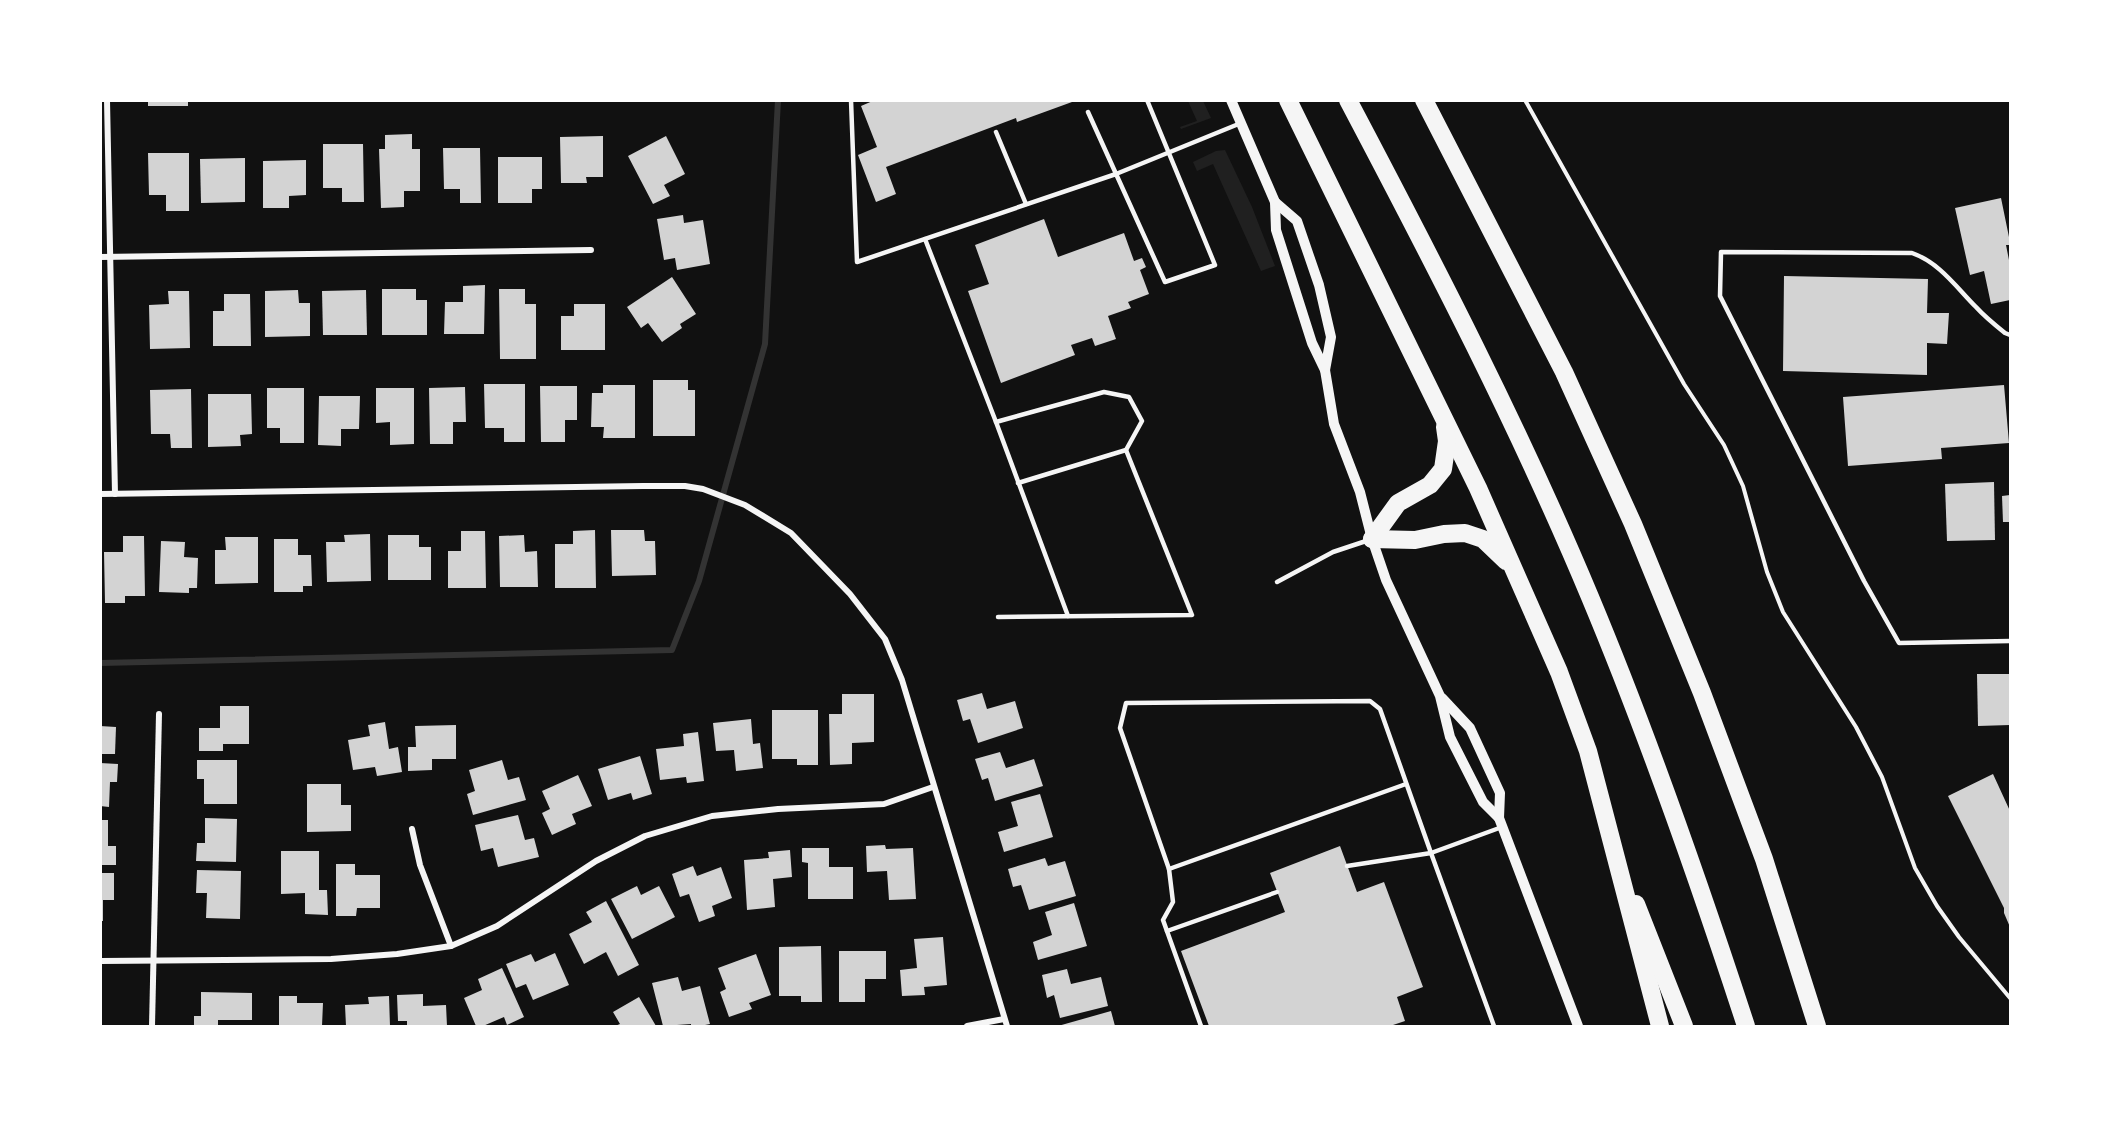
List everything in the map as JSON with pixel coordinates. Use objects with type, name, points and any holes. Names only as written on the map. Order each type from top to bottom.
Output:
[{"type":"highway","points":[[1288,100],[1442,412],[1514,568],[1558,672],[1587,751],[1660,1026]]},
{"type":"highway","points":[[1348,100],[1495,387],[1590,597],[1666,792],[1703,894],[1746,1026]]},
{"type":"highway","points":[[1424,100],[1564,372],[1632,524],[1702,693],[1764,859],[1817,1026]]},
{"type":"highway","points":[[1372,539],[1398,503],[1430,486],[1443,469],[1448,441],[1442,412]]},
{"type":"highway","points":[[1372,539],[1415,540],[1444,534],[1465,533],[1483,539],[1514,568]]},
{"type":"highway","points":[[1612,847],[1684,1026]]},
{"type":"street","points":[[107,100],[115,494]]},
{"type":"street","points":[[1231,100],[1275,202],[1276,230],[1312,343],[1325,370],[1334,424],[1360,492],[1372,539],[1386,580],[1440,696],[1450,737],[1483,802],[1501,822]]},
{"type":"street","points":[[1275,202],[1297,221],[1319,285],[1331,337],[1325,370]]},
{"type":"street","points":[[100,257],[591,250]]},
{"type":"street","points":[[100,494],[684,486],[703,489],[745,505],[764,516],[791,533],[850,594],[885,639],[902,680],[1007,1026]]},
{"type":"street","points":[[1440,696],[1470,728],[1500,793],[1501,822],[1578,1026]]},
{"type":"street","points":[[152,1026],[159,714]]},
{"type":"street","points":[[100,961],[331,959],[398,954],[451,945],[497,926],[596,861],[645,836],[712,816],[778,809],[884,804],[933,787]]},
{"type":"street","points":[[412,829],[420,864],[451,945]]},
{"type":"street","points":[[967,1026],[1004,1018]]},
{"type":"lane","points":[[851,100],[857,262],[1116,174],[1241,123]]},
{"type":"lane","points":[[1088,112],[1165,282],[1215,265],[1147,100]]},
{"type":"lane","points":[[996,132],[1026,204]]},
{"type":"lane","points":[[925,239],[1068,616]]},
{"type":"lane","points":[[2010,335],[1977,308],[1928,258],[1912,252],[1721,252],[1720,296],[1864,581],[1899,643],[2010,641]]},
{"type":"lane","points":[[996,422],[1104,392],[1129,396],[1142,421],[1126,450],[1018,483]]},
{"type":"lane","points":[[998,617],[1192,615],[1126,450]]},
{"type":"lane","points":[[1277,582],[1334,552],[1372,539]]},
{"type":"lane","points":[[1201,1026],[1163,920],[1173,902],[1169,869],[1120,728],[1126,703],[1370,701],[1380,710],[1494,1026]]},
{"type":"lane","points":[[1169,869],[1406,784]]},
{"type":"lane","points":[[1347,866],[1431,852],[1501,822]]},
{"type":"lane","points":[[1167,931],[1277,892]]},
{"type":"path","points":[[1525,100],[1684,384],[1724,445],[1743,486],[1767,572],[1783,612],[1857,727],[1882,777],[1915,868],[1937,906],[1959,937],[2010,998]]},
{"type":"shaded area","points":[[1188,101],[1203,101],[1211,118],[1181,129],[1180,127],[1197,121]]},
{"type":"shaded area","points":[[1225,150],[1252,207],[1275,266],[1261,271],[1213,164],[1197,171],[1193,162],[1216,151]]},
{"type":"building","points":[[148,100],[188,100],[188,106],[148,106]]},
{"type":"building","points":[[875,100],[1070,100],[1072,102],[1017,122],[1016,118],[886,167],[896,194],[876,202],[858,155],[877,147],[861,106]]},
{"type":"building","points":[[412,134],[412,149],[420,149],[420,191],[404,191],[404,207],[381,208],[379,149],[385,149],[385,135]]},
{"type":"building","points":[[603,136],[603,177],[586,177],[587,183],[561,183],[560,137]]},
{"type":"building","points":[[666,136],[685,174],[664,185],[670,196],[653,204],[628,156]]},
{"type":"building","points":[[323,144],[363,144],[364,202],[342,202],[342,188],[323,188]]},
{"type":"building","points":[[443,148],[480,148],[481,203],[460,203],[460,189],[444,189]]},
{"type":"building","points":[[148,153],[189,153],[189,211],[166,211],[166,195],[149,195]]},
{"type":"building","points":[[498,157],[542,157],[542,189],[532,189],[532,203],[498,203]]},
{"type":"building","points":[[245,158],[245,202],[201,203],[200,159]]},
{"type":"building","points":[[306,160],[306,195],[289,196],[289,208],[263,208],[263,161]]},
{"type":"building","points":[[2001,198],[2010,242],[2010,245],[2006,245],[2010,265],[2010,300],[1991,304],[1984,271],[1970,275],[1955,208]]},
{"type":"building","points":[[683,215],[684,223],[703,220],[710,264],[677,270],[675,258],[664,260],[657,219]]},
{"type":"building","points":[[1044,219],[1058,257],[1124,233],[1134,261],[1142,258],[1146,267],[1140,270],[1149,294],[1128,302],[1131,308],[1108,316],[1116,339],[1095,346],[1092,338],[1071,345],[1075,355],[1001,383],[968,291],[989,284],[975,245]]},
{"type":"building","points":[[1784,276],[1928,279],[1927,313],[1949,313],[1947,344],[1927,343],[1927,375],[1783,371]]},
{"type":"building","points":[[672,277],[696,314],[680,324],[682,328],[662,342],[648,323],[641,328],[627,307]]},
{"type":"building","points":[[485,285],[484,334],[444,334],[445,302],[463,302],[463,286]]},
{"type":"building","points":[[382,289],[416,289],[416,300],[427,300],[427,335],[382,335]]},
{"type":"building","points":[[499,289],[525,289],[525,304],[536,304],[536,359],[500,359]]},
{"type":"building","points":[[298,290],[299,303],[310,303],[310,336],[265,337],[265,291]]},
{"type":"building","points":[[366,290],[367,335],[323,335],[322,291]]},
{"type":"building","points":[[168,291],[189,291],[190,348],[150,349],[149,305],[169,304]]},
{"type":"building","points":[[224,294],[250,294],[251,346],[213,346],[213,311],[224,311]]},
{"type":"building","points":[[574,304],[605,304],[605,350],[561,350],[561,316],[574,316]]},
{"type":"building","points":[[653,380],[688,380],[688,390],[695,390],[695,436],[653,436]]},
{"type":"building","points":[[484,384],[525,384],[525,442],[504,442],[504,428],[485,428]]},
{"type":"building","points":[[603,385],[635,385],[635,438],[603,438],[604,427],[591,427],[592,393],[603,393]]},
{"type":"building","points":[[2004,385],[2009,443],[1941,448],[1942,459],[1848,466],[1843,397]]},
{"type":"building","points":[[540,386],[577,386],[577,420],[565,420],[565,442],[541,442]]},
{"type":"building","points":[[465,387],[466,422],[453,422],[453,444],[430,444],[429,388]]},
{"type":"building","points":[[267,388],[304,388],[304,443],[280,443],[280,428],[267,428]]},
{"type":"building","points":[[376,388],[414,388],[414,444],[390,445],[390,422],[376,423]]},
{"type":"building","points":[[191,389],[192,448],[171,448],[170,434],[151,434],[150,390]]},
{"type":"building","points":[[208,394],[251,394],[252,434],[240,435],[241,446],[208,447]]},
{"type":"building","points":[[319,396],[360,396],[359,429],[341,429],[341,446],[318,445]]},
{"type":"building","points":[[1994,482],[1995,540],[1947,541],[1945,484]]},
{"type":"building","points":[[2010,495],[2010,522],[2003,522],[2002,496]]},
{"type":"building","points":[[595,530],[596,588],[555,588],[555,544],[573,544],[573,531]]},
{"type":"building","points":[[611,530],[644,530],[645,541],[655,541],[656,575],[612,576]]},
{"type":"building","points":[[461,531],[485,531],[486,588],[448,588],[448,551],[461,551]]},
{"type":"building","points":[[370,534],[371,581],[327,582],[326,542],[345,542],[344,535]]},
{"type":"building","points":[[388,535],[419,535],[419,547],[431,547],[431,580],[388,580]]},
{"type":"building","points":[[524,535],[525,552],[537,551],[538,587],[500,587],[499,536]]},
{"type":"building","points":[[123,536],[144,536],[145,596],[125,596],[125,603],[105,603],[104,552],[123,552]]},
{"type":"building","points":[[225,537],[258,537],[258,583],[215,584],[215,550],[226,550]]},
{"type":"building","points":[[274,539],[298,539],[298,555],[311,555],[312,586],[303,586],[303,592],[274,592]]},
{"type":"building","points":[[161,541],[185,542],[184,557],[198,558],[197,588],[189,588],[189,593],[159,592]]},
{"type":"building","points":[[1977,674],[2010,674],[2010,725],[1978,726]]},
{"type":"building","points":[[982,693],[987,709],[1015,701],[1023,728],[978,743],[970,719],[963,721],[957,700]]},
{"type":"building","points":[[842,694],[874,694],[874,742],[852,743],[852,764],[830,765],[829,714],[842,714]]},
{"type":"building","points":[[220,706],[249,706],[249,744],[223,744],[223,751],[199,751],[199,728],[220,728]]},
{"type":"building","points":[[772,710],[818,710],[818,765],[797,765],[797,759],[772,759]]},
{"type":"building","points":[[751,719],[753,744],[760,743],[763,768],[736,771],[734,750],[716,751],[713,723]]},
{"type":"building","points":[[385,722],[389,749],[398,747],[402,772],[377,776],[375,767],[353,770],[348,740],[370,736],[368,725]]},
{"type":"building","points":[[456,725],[456,759],[432,759],[432,770],[408,771],[408,747],[416,747],[415,726]]},
{"type":"building","points":[[100,726],[116,727],[115,754],[100,754]]},
{"type":"building","points":[[698,732],[704,781],[687,783],[686,777],[660,780],[656,749],[684,746],[683,734]]},
{"type":"building","points":[[1000,752],[1006,768],[1034,759],[1043,786],[995,801],[988,778],[982,780],[975,759]]},
{"type":"building","points":[[640,756],[652,794],[633,800],[631,793],[608,800],[598,769]]},
{"type":"building","points":[[197,760],[237,760],[237,804],[204,804],[204,779],[197,779]]},
{"type":"building","points":[[502,760],[508,780],[519,777],[526,800],[473,815],[467,794],[475,791],[469,770]]},
{"type":"building","points":[[100,763],[118,764],[117,782],[110,782],[109,807],[100,806]]},
{"type":"building","points":[[1993,774],[2010,811],[2010,927],[2004,908],[1948,796]]},
{"type":"building","points":[[578,775],[592,806],[572,814],[576,824],[552,835],[542,813],[550,809],[542,791]]},
{"type":"building","points":[[307,784],[341,784],[341,805],[351,805],[351,831],[307,832]]},
{"type":"building","points":[[1040,794],[1053,837],[1004,852],[998,832],[1018,826],[1011,802]]},
{"type":"building","points":[[518,815],[525,840],[534,838],[539,857],[498,867],[493,848],[481,851],[475,825]]},
{"type":"building","points":[[205,818],[237,819],[236,862],[196,861],[197,843],[205,843]]},
{"type":"building","points":[[100,820],[108,820],[108,846],[116,846],[116,865],[100,865]]},
{"type":"building","points":[[885,845],[886,849],[913,848],[916,899],[889,900],[887,871],[867,872],[866,846]]},
{"type":"building","points":[[1340,846],[1357,892],[1384,882],[1423,987],[1397,997],[1405,1021],[1390,1026],[1209,1026],[1181,951],[1285,912],[1270,873]]},
{"type":"building","points":[[802,848],[829,848],[829,867],[853,867],[853,899],[808,899],[808,863],[802,862]]},
{"type":"building","points":[[790,850],[792,877],[773,879],[775,907],[747,910],[744,860],[769,858],[768,852]]},
{"type":"building","points":[[281,851],[319,851],[319,890],[327,890],[328,915],[305,914],[305,893],[281,894]]},
{"type":"building","points":[[1045,858],[1048,866],[1065,861],[1076,896],[1029,910],[1021,885],[1013,887],[1008,869]]},
{"type":"building","points":[[336,864],[355,864],[355,875],[380,875],[380,908],[357,908],[356,916],[336,916]]},
{"type":"building","points":[[693,866],[697,876],[721,867],[732,898],[712,906],[715,916],[699,922],[689,894],[680,897],[672,874]]},
{"type":"building","points":[[197,870],[241,871],[240,919],[206,918],[207,893],[196,893]]},
{"type":"building","points":[[100,873],[114,873],[114,900],[103,900],[103,921],[100,921]]},
{"type":"building","points":[[637,886],[641,895],[659,886],[675,917],[632,939],[611,899]]},
{"type":"building","points":[[606,901],[639,965],[618,976],[606,952],[584,964],[569,934],[592,922],[586,912]]},
{"type":"building","points":[[1074,903],[1087,946],[1038,960],[1033,942],[1052,935],[1045,912]]},
{"type":"building","points":[[943,937],[947,985],[924,987],[925,995],[902,996],[900,970],[917,968],[914,939]]},
{"type":"building","points":[[821,946],[822,1002],[801,1002],[801,996],[779,996],[779,947]]},
{"type":"building","points":[[839,951],[886,951],[886,979],[865,979],[865,1002],[839,1002]]},
{"type":"building","points":[[555,953],[569,985],[533,1000],[526,984],[516,988],[506,964],[531,954],[535,962]]},
{"type":"building","points":[[756,954],[771,995],[749,1003],[752,1009],[729,1017],[720,992],[726,989],[718,968]]},
{"type":"building","points":[[502,968],[524,1017],[507,1025],[504,1017],[483,1026],[476,1026],[464,998],[482,990],[478,979]]},
{"type":"building","points":[[1067,969],[1071,984],[1101,977],[1108,1006],[1060,1018],[1054,995],[1047,998],[1042,975]]},
{"type":"building","points":[[678,977],[682,991],[700,986],[710,1024],[663,1026],[652,983]]},
{"type":"building","points":[[201,992],[252,993],[252,1020],[218,1020],[218,1026],[194,1026],[194,1016],[201,1016]]},
{"type":"building","points":[[423,994],[423,1006],[446,1005],[447,1026],[407,1026],[407,1021],[398,1021],[397,995]]},
{"type":"building","points":[[279,996],[297,996],[297,1003],[323,1003],[322,1026],[279,1026]]},
{"type":"building","points":[[389,996],[390,1026],[346,1026],[345,1005],[369,1004],[368,997]]},
{"type":"building","points":[[639,997],[656,1026],[615,1026],[620,1024],[613,1012]]},
{"type":"building","points":[[1111,1011],[1115,1026],[1058,1026]]},
{"type":"waterway","points":[[100,663],[672,650],[699,581],[765,344],[778,100]]}]
